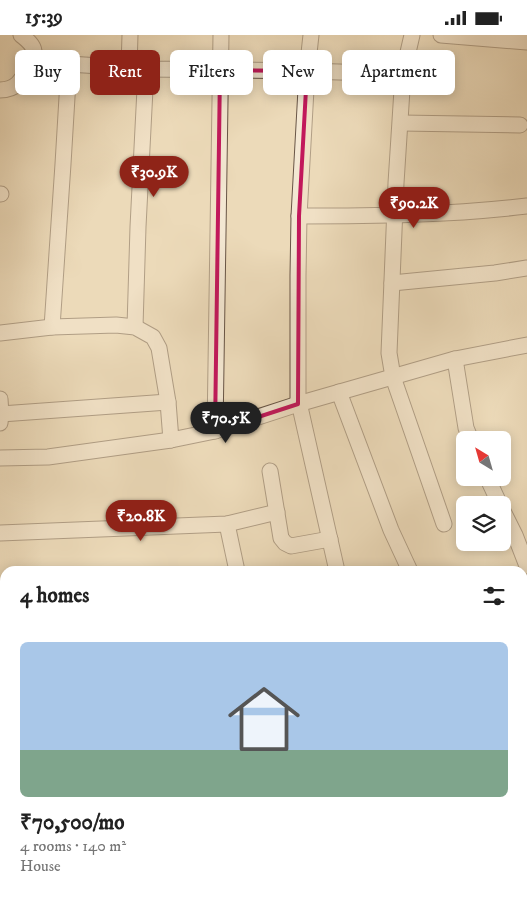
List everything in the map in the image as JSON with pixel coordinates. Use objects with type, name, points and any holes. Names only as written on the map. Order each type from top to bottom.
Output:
[{"type":"street","points":[[22,35],[33,47],[33,50]]},
{"type":"street","points":[[130,35],[130,50]]},
{"type":"street","points":[[221,35],[221,50]]},
{"type":"street","points":[[309,50],[311,35]]},
{"type":"street","points":[[409,50],[412,35]]},
{"type":"street","points":[[441,35],[527,42]]},
{"type":"street","points":[[0,90],[15,85]]},
{"type":"street","points":[[52,327],[67,95]]},
{"type":"street","points":[[135,327],[145,95]]},
{"type":"street","points":[[215,431],[220,95]]},
{"type":"street","points":[[306,95],[299,216],[298,404],[336,566]]},
{"type":"street","points":[[402,95],[389,353],[393,377],[444,524]]},
{"type":"street","points":[[401,123],[520,125]]},
{"type":"street","points":[[299,216],[395,215],[486,211],[527,206]]},
{"type":"street","points":[[392,283],[527,268]]},
{"type":"street","points":[[0,333],[52,327],[116,325],[135,327],[153,337],[159,348],[168,403],[171,440]]},
{"type":"street","points":[[0,458],[48,457],[171,440],[215,431],[298,404],[455,359],[527,345]]},
{"type":"street","points":[[455,359],[467,431]]},
{"type":"street","points":[[340,392],[391,530],[408,566]]},
{"type":"street","points":[[0,399],[0,419],[168,403]]},
{"type":"street","points":[[270,471],[281,538],[285,543],[291,546],[330,539]]},
{"type":"street","points":[[0,533],[227,524],[277,512]]},
{"type":"street","points":[[227,524],[236,566]]},
{"type":"street","points":[[511,527],[527,566]]},
{"type":"highlighted area","points":[[220,70],[307,71],[299,216],[298,404],[215,431]]}]
